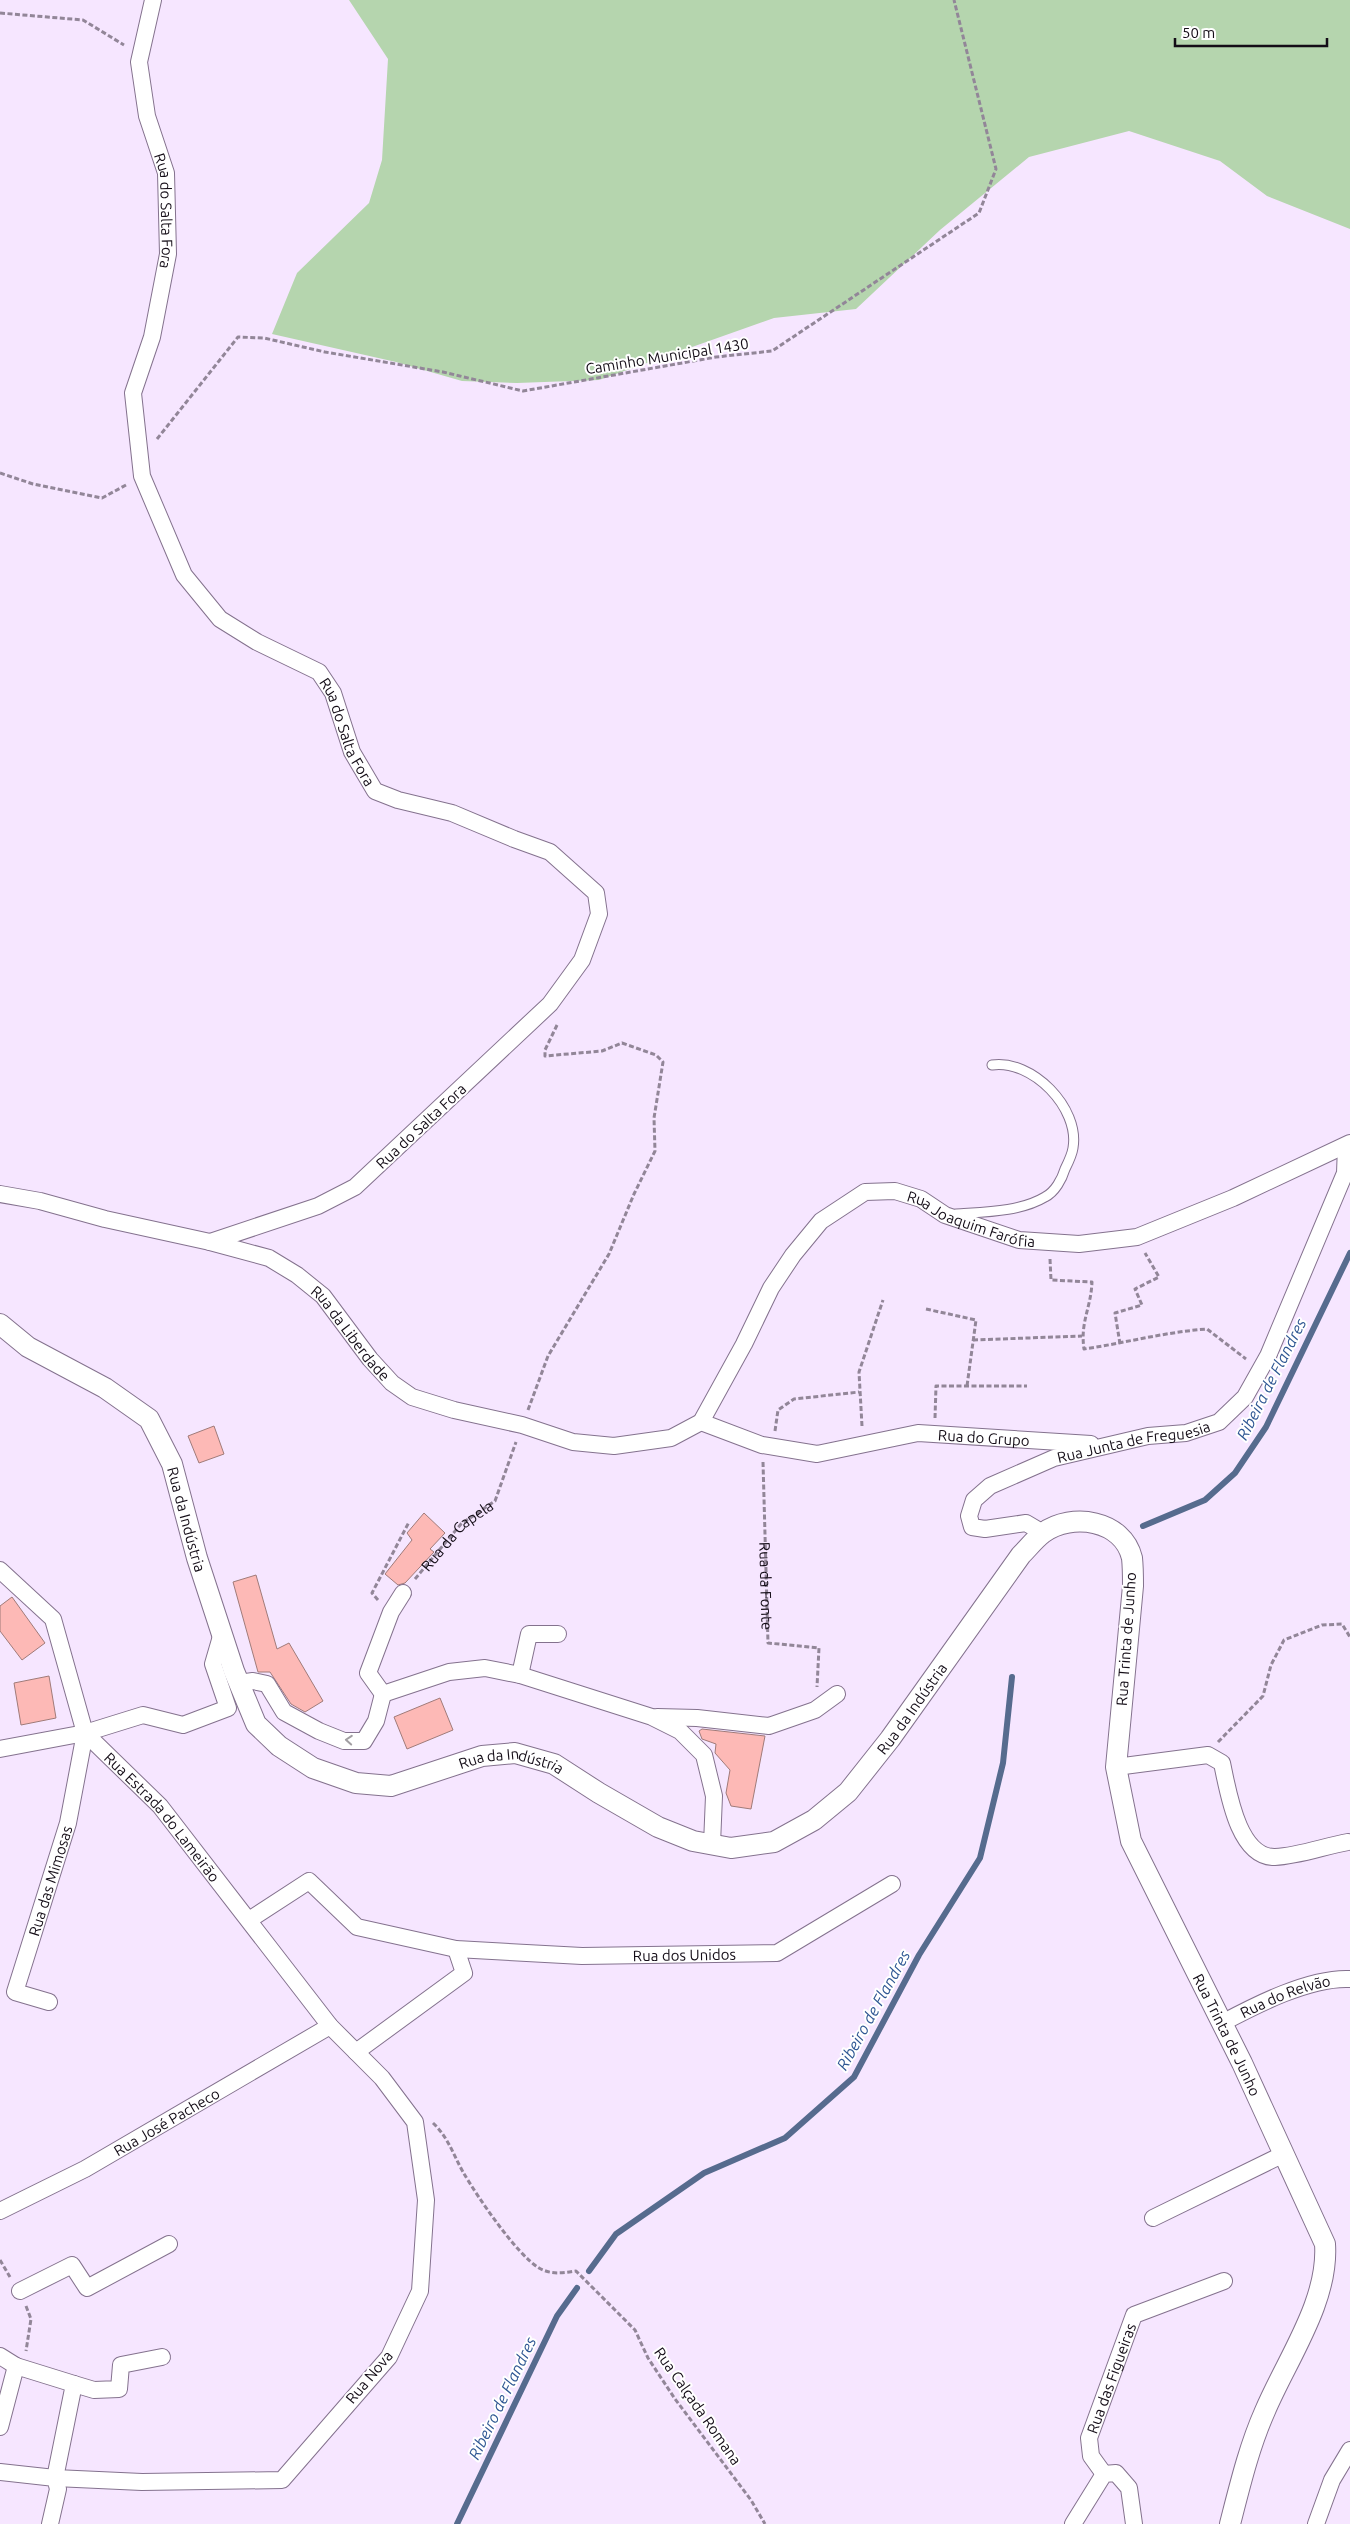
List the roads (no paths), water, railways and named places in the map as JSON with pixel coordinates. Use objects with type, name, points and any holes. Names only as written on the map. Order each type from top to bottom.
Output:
[{"type":"street","name":"Rua do Salta Fora","points":[[153,0],[139,62],[147,116],[166,174],[168,254],[152,337],[133,393],[142,476],[184,575],[220,619],[258,642],[319,672],[333,693],[352,752],[375,791],[398,800],[452,813],[514,840],[550,852],[596,893],[599,914],[582,960],[559,993],[544,1010],[355,1188],[318,1206],[210,1242]]},
{"type":"street","name":"Rua Joaquim Farófia","points":[[701,1422],[740,1352],[771,1288],[793,1255],[820,1221],[865,1192],[895,1192],[921,1199],[946,1215],[1019,1240],[1050,1244],[1079,1244],[1137,1237],[1233,1198],[1348,1145]]},
{"type":"street","name":"Rua Junta de Freguesia","points":[[1043,1533],[1026,1523],[985,1529],[972,1527],[969,1516],[974,1500],[990,1486],[1054,1458],[1148,1436],[1186,1433],[1220,1422],[1245,1397],[1268,1356],[1299,1278],[1324,1227],[1345,1173],[1348,1145]]},
{"type":"street","name":"Rua da Liberdade","points":[[0,1194],[40,1201],[105,1219],[210,1242],[268,1258],[298,1275],[323,1296],[370,1359],[392,1383],[412,1396],[454,1410],[522,1425],[573,1442],[614,1446],[671,1438],[701,1422]]},
{"type":"street","name":"Rua da Indústria","points":[[0,1324],[28,1347],[105,1388],[149,1418],[172,1464],[197,1558],[239,1684],[256,1724],[271,1740],[313,1768],[356,1783],[391,1786],[482,1756],[515,1753],[554,1764],[658,1827],[693,1841],[731,1848],[774,1842],[814,1820],[848,1792],[890,1739],[1021,1555],[1043,1533],[1065,1522],[1092,1521],[1118,1534]]},
{"type":"street","name":"Rua do Grupo","points":[[701,1422],[769,1447],[817,1454],[918,1433],[1105,1445]]},
{"type":"street","name":"Rua Trinta de Junho","points":[[1118,1534],[1132,1557],[1134,1586],[1116,1767],[1131,1841],[1222,2023],[1325,2244],[1326,2265],[1318,2299],[1264,2411],[1248,2451],[1230,2524]]},
{"type":"street","points":[[0,1570],[53,1619],[85,1733]]},
{"type":"street","points":[[383,1694],[368,1673],[391,1612],[404,1593]]},
{"type":"street","points":[[0,1749],[85,1733],[143,1715],[182,1725],[228,1708],[213,1664],[222,1633]]},
{"type":"street","points":[[520,1675],[529,1634],[558,1634]]},
{"type":"street","points":[[383,1694],[448,1672],[486,1668],[520,1675],[652,1717],[680,1730],[704,1755],[714,1796],[712,1844]]},
{"type":"street","points":[[239,1684],[253,1681],[267,1684],[284,1712],[318,1731],[344,1741],[364,1741],[376,1721],[383,1694]]},
{"type":"street","points":[[652,1717],[697,1718],[769,1726],[815,1710],[837,1694]]},
{"type":"street","name":"Rua Estrada do Lameirão","points":[[85,1733],[160,1806],[330,2026],[356,2052]]},
{"type":"street","name":"Rua das Mimosas","points":[[49,2002],[15,1992],[68,1823],[85,1733]]},
{"type":"street","points":[[1116,1767],[1208,1755],[1222,1763],[1232,1806],[1246,1840],[1259,1854],[1275,1857],[1348,1842]]},
{"type":"street","name":"Rua dos Unidos","points":[[249,1920],[309,1881],[358,1927],[456,1950],[582,1956],[777,1953],[892,1884]]},
{"type":"street","points":[[356,2052],[464,1973],[456,1950]]},
{"type":"street","name":"Rua do Relvão","points":[[1222,2023],[1252,2007],[1316,1983],[1350,1979]]},
{"type":"street","name":"Rua José Pacheco","points":[[0,2211],[85,2169],[330,2026]]},
{"type":"street","name":"Rua Nova","points":[[0,2472],[54,2478],[142,2482],[282,2480],[390,2357],[420,2291],[426,2200],[414,2122],[382,2078],[356,2052]]},
{"type":"street","points":[[1153,2218],[1284,2154]]},
{"type":"street","points":[[20,2291],[72,2265],[87,2288],[169,2244]]},
{"type":"street","name":"Rua das Figueiras","points":[[1104,2474],[1091,2456],[1089,2438],[1134,2316],[1224,2281]]},
{"type":"street","points":[[0,2356],[16,2366],[94,2390],[119,2389],[121,2365],[162,2358]]},
{"type":"street","points":[[0,2427],[16,2366]]},
{"type":"street","points":[[50,2524],[58,2489],[54,2478],[74,2384]]},
{"type":"street","points":[[1316,2524],[1332,2480],[1350,2450]]},
{"type":"street","points":[[1073,2524],[1104,2474],[1116,2473],[1128,2488],[1134,2524]]},
{"type":"lane","points":[[946,1215],[1018,1207],[1046,1197],[1061,1180],[1073,1147],[1071,1127],[1060,1100],[1048,1086],[1032,1074],[1017,1068],[1001,1063],[992,1065]]},
{"type":"waterway","name":"Ribeira de Flandres","points":[[1143,1526],[1205,1500],[1235,1473],[1266,1427],[1350,1253]]},
{"type":"waterway","name":"Ribeiro de Flandres","points":[[589,2271],[616,2234],[704,2173],[785,2138],[854,2077],[919,1955],[980,1858],[1003,1763],[1012,1677]]},
{"type":"waterway","name":"Ribeiro de Flandres","points":[[457,2524],[557,2316],[577,2288]]}]
